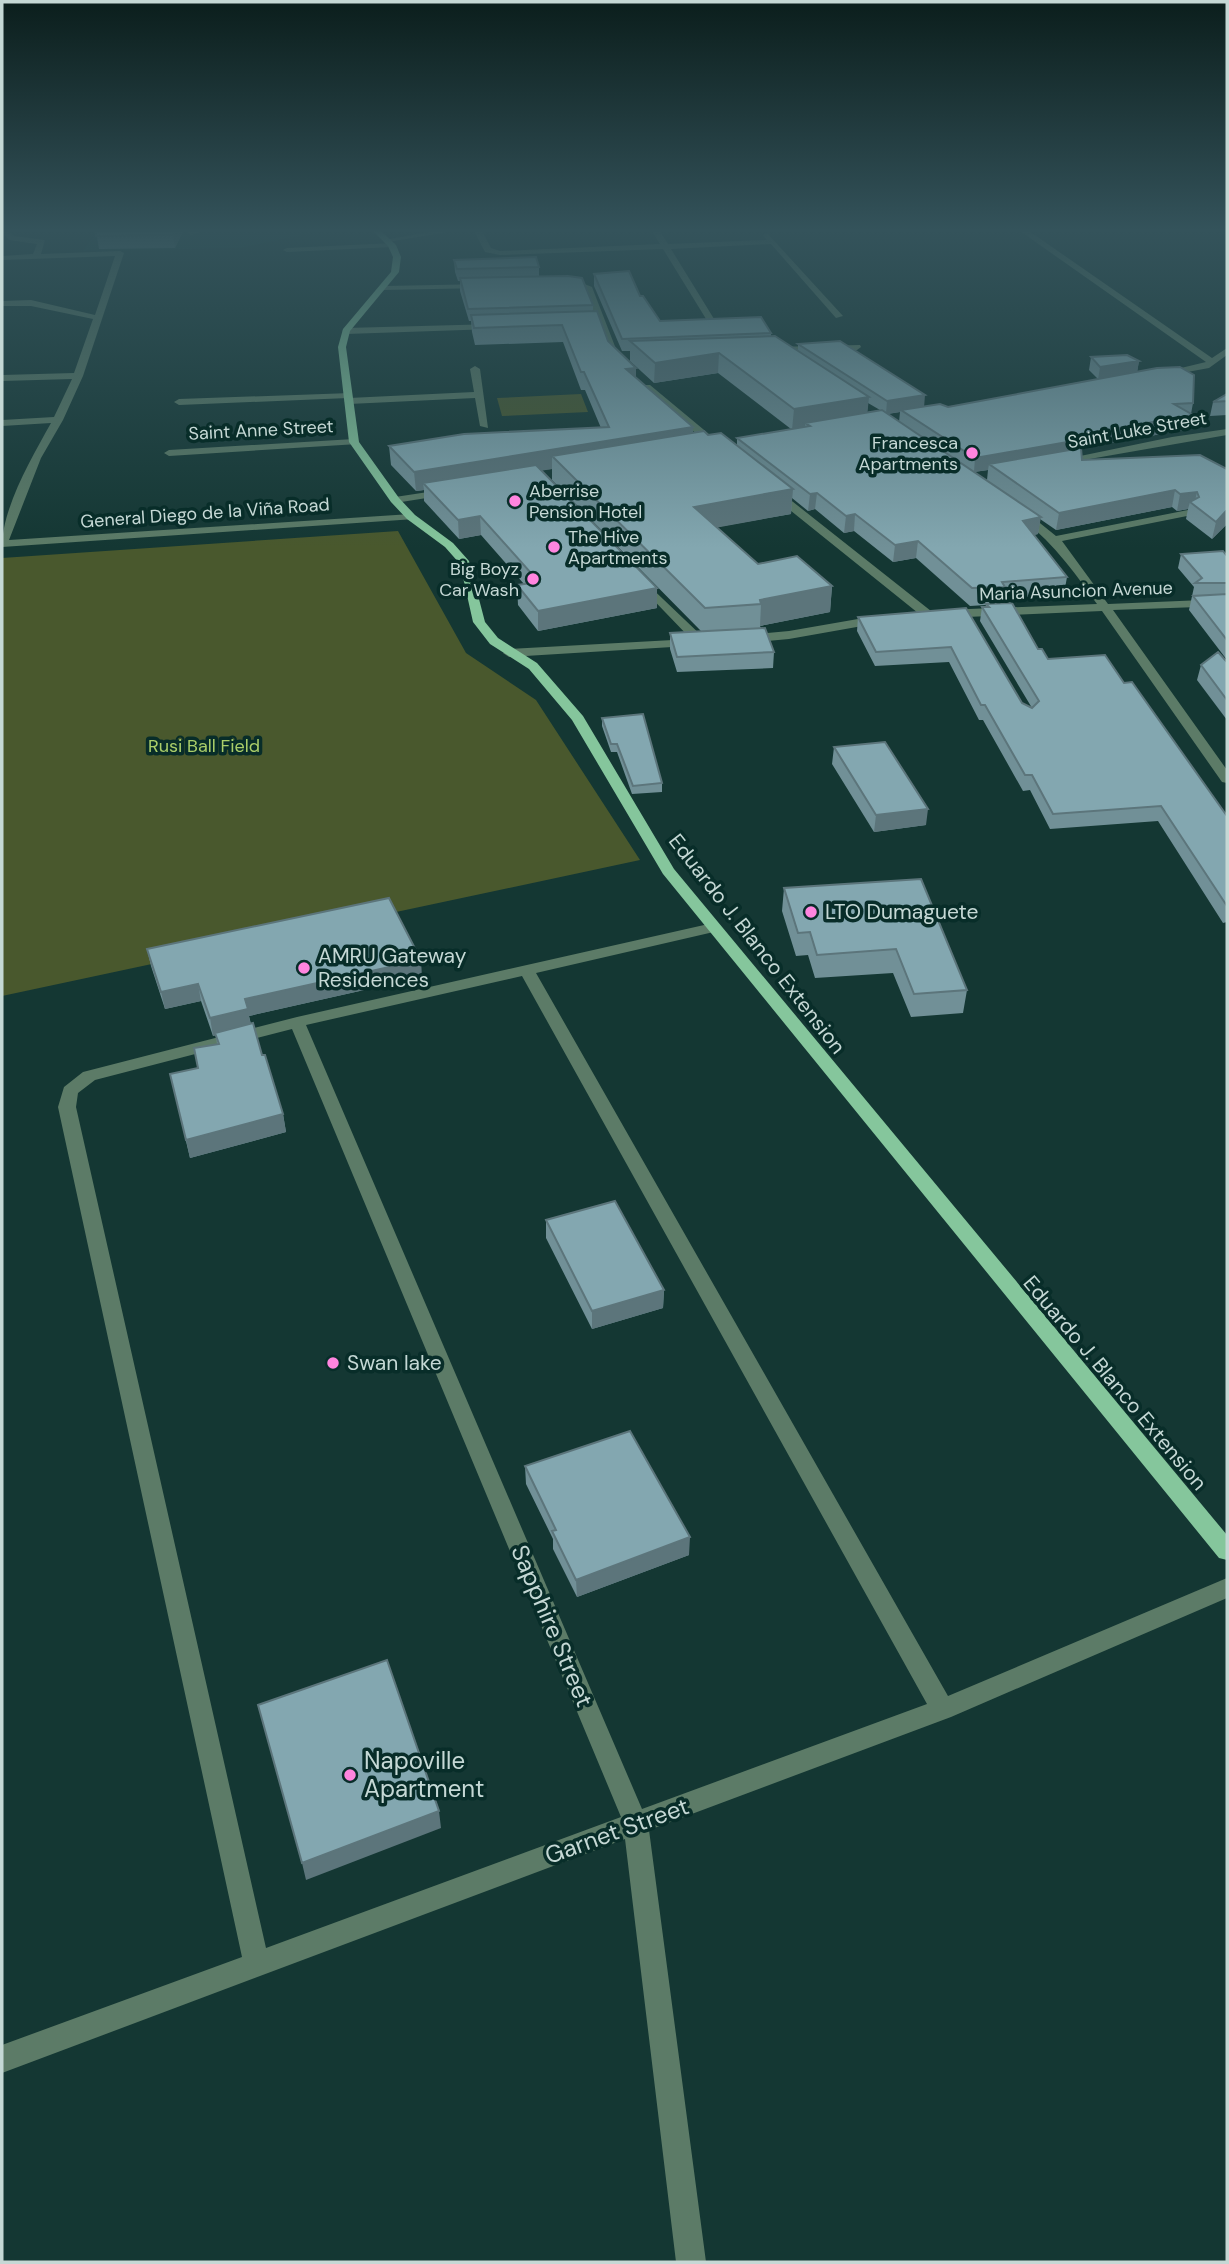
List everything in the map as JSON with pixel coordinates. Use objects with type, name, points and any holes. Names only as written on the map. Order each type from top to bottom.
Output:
[{"type":"main road","name":"Eduardo J. Blanco Extension","points":[[345,337],[342,347],[354,442],[395,500],[411,517],[449,545],[465,563],[479,622],[509,653],[533,667],[555,689],[578,719],[658,856],[713,928],[1227,1551]]},
{"type":"street","points":[[2,544],[36,458],[58,420],[78,376],[92,337]]},
{"type":"street","points":[[607,337],[615,357],[626,370]]},
{"type":"street","points":[[1176,337],[1211,361]]},
{"type":"street","points":[[763,351],[857,346]]},
{"type":"street","points":[[776,350],[798,364]]},
{"type":"street","points":[[1158,375],[1195,369],[1227,351]]},
{"type":"street","points":[[615,357],[628,357]]},
{"type":"street","points":[[475,369],[485,426]]},
{"type":"street","points":[[2,378],[78,376]]},
{"type":"street","points":[[636,378],[718,447]]},
{"type":"street","points":[[179,402],[479,395]]},
{"type":"street","points":[[2,423],[58,420]]},
{"type":"street","name":"Saint Luke Street","points":[[1052,463],[1227,432]]},
{"type":"street","name":"Saint Anne Street","points":[[169,453],[354,442]]},
{"type":"street","points":[[705,450],[718,447],[731,450]]},
{"type":"street","points":[[760,481],[927,614]]},
{"type":"street","points":[[395,500],[461,489]]},
{"type":"street","points":[[1012,507],[1056,539],[1227,779]]},
{"type":"street","points":[[1056,539],[1188,513]]},
{"type":"street","name":"General Diego de la Viña Road","points":[[2,544],[411,517]]},
{"type":"street","points":[[635,574],[714,641]]},
{"type":"street","name":"Maria Asuncion Avenue","points":[[509,653],[789,635],[927,614],[970,618],[1104,607],[1227,602]]},
{"type":"street","points":[[257,1965],[67,1107],[70,1091],[89,1076],[297,1022],[713,928]]},
{"type":"street","points":[[526,970],[943,1709]]},
{"type":"street","name":"Sapphire Street","points":[[297,1022],[636,1824],[691,2262]]},
{"type":"street","name":"Garnet Street","points":[[2,2059],[943,1709],[1227,1588]]},
{"type":"green space","points":[[581,394],[588,412],[502,416],[497,398]]},
{"type":"green space","name":"Rusi Ball Field","points":[[398,531],[466,653],[536,700],[640,860],[2,996],[2,558]]},
{"type":"building","points":[[567,337],[606,337],[636,368],[626,369],[693,427],[414,472],[389,446],[464,434],[609,427],[584,372],[581,372]]},
{"type":"building","points":[[621,337],[680,337],[622,339]]},
{"type":"building","points":[[776,337],[869,397],[794,409],[719,353],[655,363],[630,341]]},
{"type":"building","points":[[840,341],[925,395],[887,401],[798,344]]},
{"type":"building","points":[[1127,355],[1139,361],[1100,367],[1091,357]]},
{"type":"building","points":[[1180,367],[1194,375],[1193,403],[1174,404],[1193,415],[1078,435],[1079,440],[975,458],[901,410],[940,404],[948,407],[1157,368]]},
{"type":"building","points":[[1227,394],[1227,401],[1213,402]]},
{"type":"building","points":[[882,410],[1041,517],[1023,521],[1067,577],[1002,582],[1005,587],[972,588],[918,541],[895,545],[855,514],[846,516],[817,493],[810,494],[737,438]]},
{"type":"building","points":[[704,431],[708,435],[721,433],[793,489],[694,507],[758,564],[797,556],[832,586],[760,600],[761,604],[705,608],[552,456]]},
{"type":"building","points":[[1081,448],[1082,460],[1200,455],[1227,469],[1227,510],[1216,522],[1190,502],[1199,497],[1197,492],[1180,494],[1175,490],[1059,513],[989,464]]},
{"type":"building","points":[[536,465],[657,588],[538,611],[517,585],[539,582],[480,516],[458,520],[423,483]]},
{"type":"building","points":[[1223,551],[1227,556],[1227,583],[1195,583],[1202,578],[1181,554]]},
{"type":"building","points":[[1227,594],[1227,640],[1193,596]]},
{"type":"building","points":[[1012,603],[1038,649],[1042,649],[1048,659],[1105,655],[1124,683],[1132,682],[1227,816],[1227,906],[1161,806],[1053,814],[1032,775],[1025,775],[985,705],[981,705],[951,647],[876,652],[858,617],[966,608],[1022,703],[1032,708],[1039,701],[982,607],[989,607],[986,604]]},
{"type":"building","points":[[765,628],[774,652],[677,657],[670,633]]},
{"type":"building","points":[[1218,652],[1227,662],[1227,700],[1201,665]]},
{"type":"building","points":[[643,714],[662,783],[633,786],[617,744],[611,744],[602,718]]},
{"type":"building","points":[[885,742],[928,809],[876,815],[834,747]]},
{"type":"building","points":[[921,879],[967,990],[914,994],[896,949],[817,955],[810,932],[798,933],[784,888]]},
{"type":"building","name":"AMRU Gateway Residences","points":[[389,898],[421,960],[245,999],[248,1009],[210,1018],[198,984],[161,992],[147,949]]},
{"type":"building","points":[[253,1023],[283,1114],[186,1140],[170,1074],[198,1068],[194,1048],[219,1044],[215,1033]]},
{"type":"building","points":[[615,1201],[664,1290],[592,1311],[546,1220]]},
{"type":"building","points":[[630,1431],[690,1537],[576,1580],[552,1531],[556,1530],[525,1466]]},
{"type":"building","name":"Napoville Apartment","points":[[387,1660],[439,1811],[302,1863],[258,1705]]},
{"type":"place","name":"Francesca Apartments","points":[[972,453]]},
{"type":"place","name":"Aberrise Pension Hotel","points":[[515,501]]},
{"type":"place","name":"The Hive Apartments","points":[[554,547]]},
{"type":"place","name":"Big Boyz Car Wash","points":[[533,579]]},
{"type":"place","name":"LTO Dumaguete","points":[[811,912]]},
{"type":"place","name":"AMRU Gateway Residences","points":[[304,968]]},
{"type":"place","name":"Swan lake","points":[[333,1363]]},
{"type":"place","name":"Napoville Apartment","points":[[350,1775]]}]
